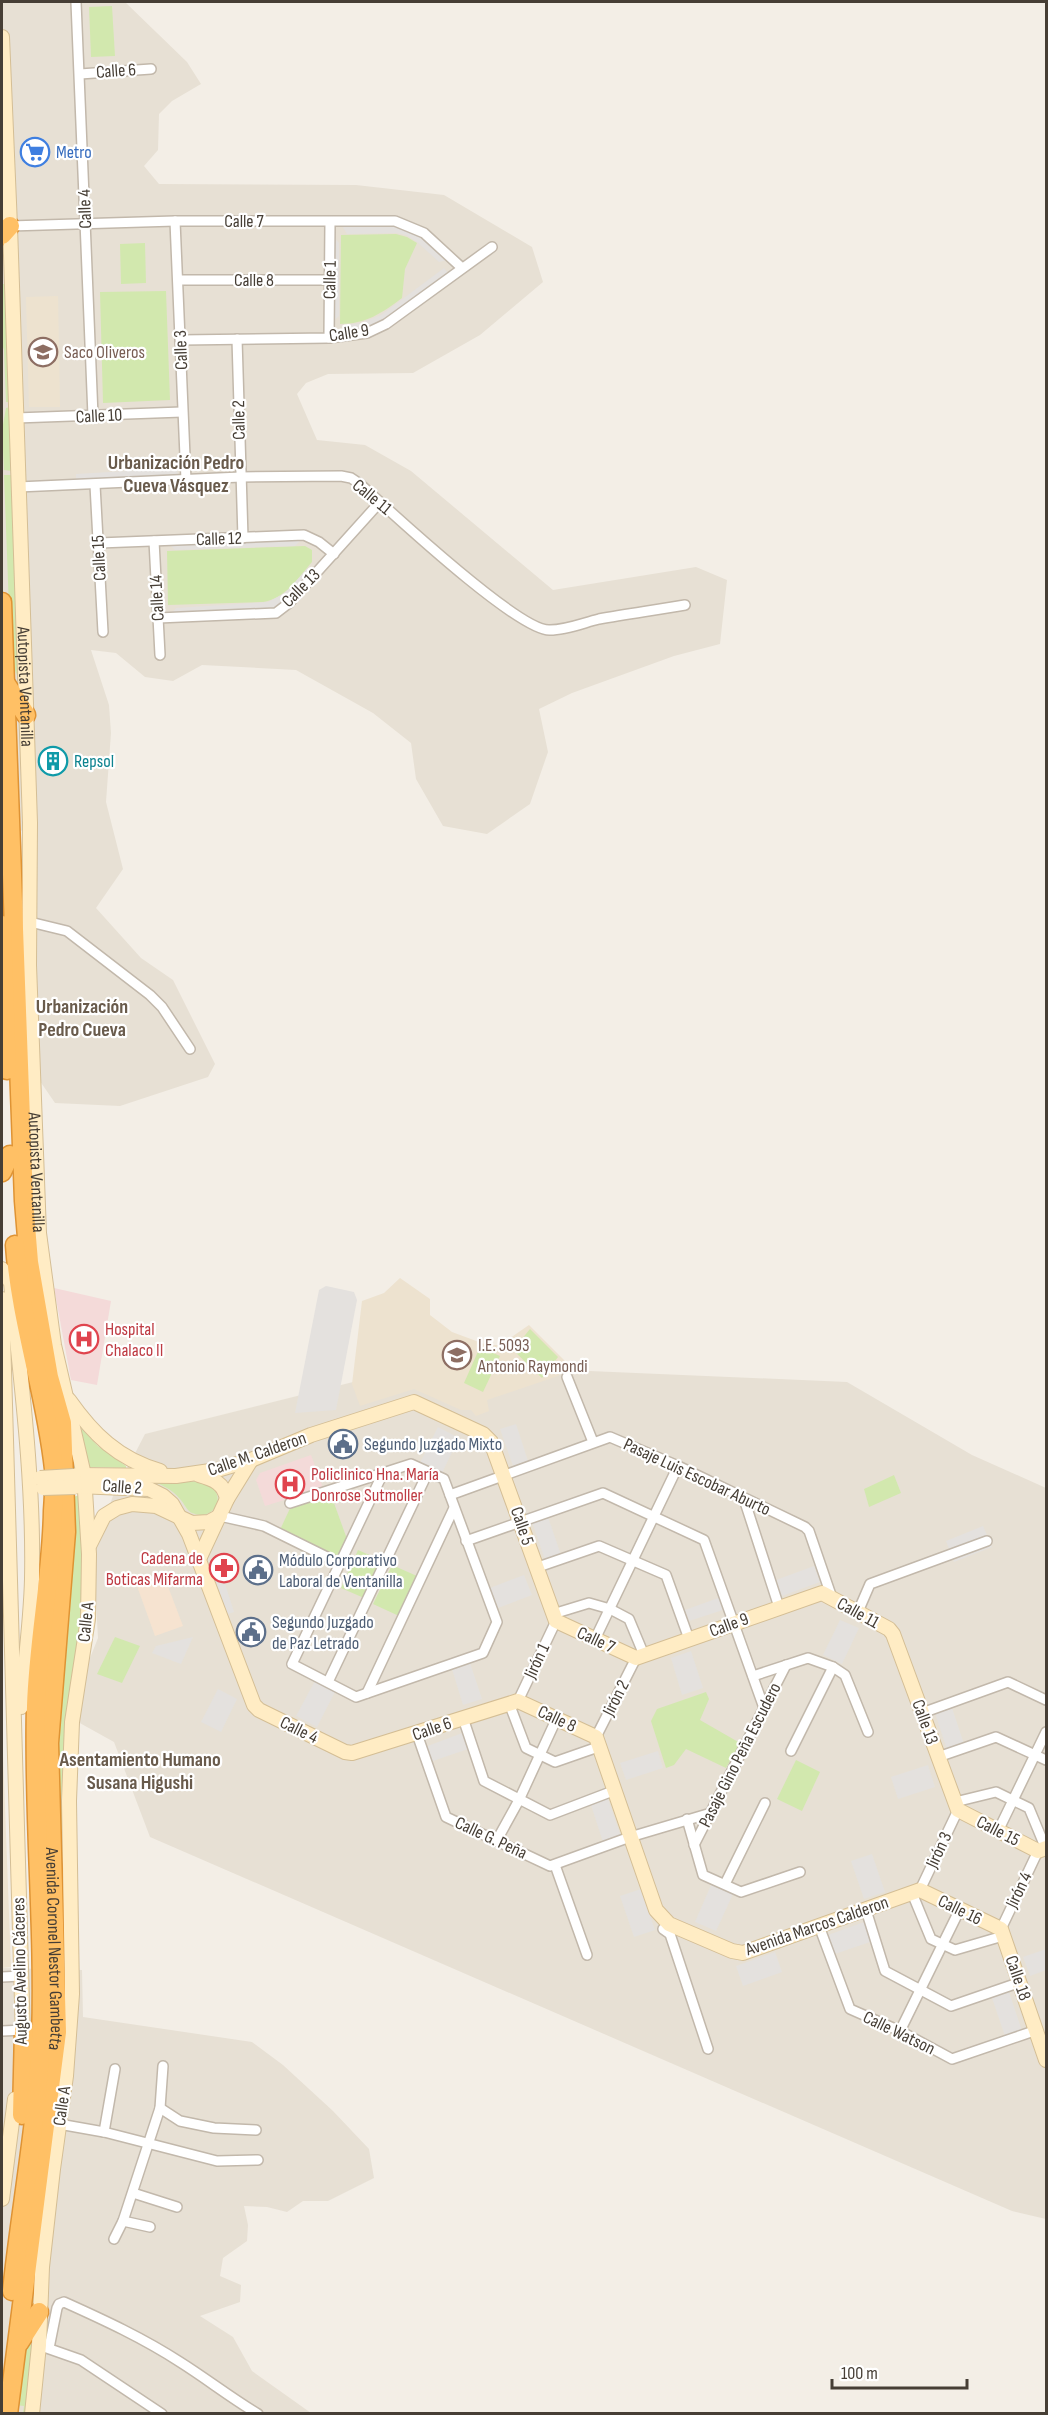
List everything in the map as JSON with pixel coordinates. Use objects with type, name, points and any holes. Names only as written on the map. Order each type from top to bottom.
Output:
[{"type":"highway","points":[[2,602],[5,790]]},
{"type":"highway","points":[[4,682],[26,715]]},
{"type":"highway","name":"Autopista Ventanilla","points":[[5,790],[28,1262],[50,1383],[62,1423],[58,1482]]},
{"type":"highway","name":"Autopista Ventanilla","points":[[2,925],[10,1155],[20,1291],[58,1482]]},
{"type":"highway","points":[[2,1172],[10,1155]]},
{"type":"highway","name":"Avenida Coronel Nestor Gambetta","points":[[2,2373],[41,2040],[42,1956],[35,1757],[37,1679],[58,1482]]},
{"type":"highway","name":"Avenida Coronel Nestor Gambetta","points":[[8,2414],[57,2032],[49,1743],[64,1565],[58,1482]]},
{"type":"highway","points":[[17,2242],[15,2203],[22,2122],[24,2030]]},
{"type":"highway","points":[[16,2347],[39,2312]]},
{"type":"street","name":"Calle 4","points":[[76,2],[93,416]]},
{"type":"street","name":"Autopista Ventanilla","points":[[2,37],[6,230],[16,418],[26,715],[29,965],[39,1233],[49,1315],[64,1394],[58,1482],[32,1580],[13,1687]]},
{"type":"street","name":"Calle 6","points":[[80,74],[152,69]]},
{"type":"street","name":"Calle 7","points":[[6,230],[86,223],[175,220],[395,221],[405,223],[424,233],[462,268]]},
{"type":"street","name":"Calle 3","points":[[175,220],[186,480]]},
{"type":"street","name":"Calle 1","points":[[329,338],[330,222]]},
{"type":"street","name":"Calle 9","points":[[181,340],[329,338],[357,335],[376,329],[492,247]]},
{"type":"street","name":"Calle 8","points":[[178,280],[330,280]]},
{"type":"street","name":"Calle 2","points":[[237,339],[243,538]]},
{"type":"street","name":"Calle 10","points":[[16,418],[182,412]]},
{"type":"street","name":"Calle 11","points":[[18,487],[241,477],[341,476],[351,478],[360,484],[431,548],[504,607],[538,629],[550,630],[685,605]]},
{"type":"street","name":"Calle 15","points":[[95,485],[102,632]]},
{"type":"street","name":"Calle 13","points":[[158,618],[276,613],[290,603],[380,502]]},
{"type":"street","name":"Calle 12","points":[[99,543],[304,535],[319,542],[334,554]]},
{"type":"street","name":"Calle 14","points":[[154,542],[160,655]]},
{"type":"street","points":[[30,922],[67,931],[150,995],[162,1007],[190,1049]]},
{"type":"street","name":"Autopista Ventanilla","points":[[2,1269],[11,1283],[23,1393],[58,1482]]},
{"type":"street","points":[[2,1299],[13,1687]]},
{"type":"street","points":[[567,1377],[593,1442]]},
{"type":"street","points":[[64,1394],[88,1427],[108,1444],[128,1458],[149,1468],[176,1476]]},
{"type":"street","name":"Calle M. Calderon","points":[[58,1482],[196,1474],[251,1460],[311,1435],[409,1402]]},
{"type":"street","name":"Calle 5","points":[[409,1402],[414,1402],[483,1434],[491,1442],[554,1618]]},
{"type":"street","name":"Pasaje Luis Escobar Aburto","points":[[450,1495],[610,1437],[678,1466],[807,1529],[827,1596]]},
{"type":"street","points":[[200,1559],[227,1499],[251,1460]]},
{"type":"street","points":[[290,1503],[410,1464],[445,1480],[497,1622],[486,1650],[353,1696],[292,1664],[383,1473]]},
{"type":"street","points":[[597,1635],[678,1466]]},
{"type":"street","points":[[328,1682],[428,1472]]},
{"type":"street","points":[[196,1474],[219,1484],[225,1490],[227,1499]]},
{"type":"street","name":"Calle 2","points":[[58,1482],[149,1489],[172,1504],[200,1559],[254,1705]]},
{"type":"street","name":"Calle A","points":[[32,2414],[44,2347],[39,2312],[66,2076],[72,1994],[69,1801],[72,1722],[88,1619],[89,1546],[58,1482]]},
{"type":"street","points":[[466,1541],[603,1493],[705,1540],[765,1708]]},
{"type":"street","points":[[744,1499],[779,1607]]},
{"type":"street","points":[[89,1546],[101,1520],[117,1508],[132,1504],[145,1504],[156,1506],[192,1523],[203,1523],[220,1516],[264,1526],[339,1563]]},
{"type":"street","points":[[367,1693],[454,1508]]},
{"type":"street","points":[[857,1614],[870,1584],[987,1541]]},
{"type":"street","points":[[537,1572],[541,1566],[599,1546],[634,1560],[666,1575],[689,1639]]},
{"type":"street","name":"Calle 9","points":[[640,1656],[779,1607],[827,1596]]},
{"type":"street","name":"Calle 11","points":[[827,1596],[889,1629],[893,1634]]},
{"type":"street","points":[[554,1618],[586,1603],[610,1609],[629,1619],[640,1656]]},
{"type":"street","name":"Calle 7","points":[[554,1618],[640,1656]]},
{"type":"street","name":"Jirón 1","points":[[514,1702],[554,1618]]},
{"type":"street","name":"Calle 13","points":[[893,1634],[956,1806]]},
{"type":"street","name":"Jirón 2","points":[[597,1742],[640,1656]]},
{"type":"street","points":[[753,1676],[808,1658],[833,1667],[844,1675],[868,1732]]},
{"type":"street","name":"Pasaje Gino Peña Escudero","points":[[694,1845],[786,1665]]},
{"type":"street","points":[[791,1751],[833,1667]]},
{"type":"street","points":[[922,1713],[1008,1682],[1047,1700]]},
{"type":"street","name":"Augusto Avelino Cáceres","points":[[2,2194],[24,2030],[14,1778],[13,1687]]},
{"type":"street","name":"Calle 6","points":[[345,1752],[359,1752],[514,1702]]},
{"type":"street","name":"Calle 8","points":[[514,1702],[597,1742]]},
{"type":"street","points":[[514,1702],[524,1746],[540,1755],[557,1761],[597,1742],[656,1910],[670,1934],[708,2049]]},
{"type":"street","name":"Calle 4","points":[[254,1705],[259,1710],[345,1752]]},
{"type":"street","points":[[463,1718],[484,1781],[519,1800],[551,1815],[614,1791]]},
{"type":"street","points":[[497,1840],[519,1800],[555,1722]]},
{"type":"street","points":[[1000,1827],[1047,1732]]},
{"type":"street","name":"Calle G. Peña","points":[[417,1734],[446,1817],[553,1866]]},
{"type":"street","points":[[938,1757],[996,1737],[1047,1760]]},
{"type":"street","points":[[956,1806],[996,1792],[1013,1800],[1029,1808],[1044,1850]]},
{"type":"street","points":[[725,1884],[765,1803]]},
{"type":"street","name":"Calle 15","points":[[956,1806],[1044,1850]]},
{"type":"street","name":"Jirón 3","points":[[916,1891],[956,1806]]},
{"type":"street","points":[[587,1955],[553,1866],[630,1837],[711,1813]]},
{"type":"street","points":[[687,1819],[703,1875],[741,1893],[800,1872]]},
{"type":"street","name":"Jirón 4","points":[[1002,1932],[1044,1850]]},
{"type":"street","points":[[916,1891],[931,1939],[955,1950],[1002,1932]]},
{"type":"street","name":"Avenida Marcos Calderon","points":[[666,1927],[743,1953],[916,1891]]},
{"type":"street","name":"Calle 16","points":[[916,1891],[1002,1932]]},
{"type":"street","points":[[866,1910],[885,1971],[920,1991],[951,2006],[1015,1984]]},
{"type":"street","points":[[900,2031],[958,1913]]},
{"type":"street","name":"Calle Watson","points":[[819,1926],[850,2009],[900,2031],[952,2059],[1038,2029]]},
{"type":"street","name":"Calle 18","points":[[1002,1932],[1047,2060]]},
{"type":"street","points":[[2,1977],[21,1976]]},
{"type":"street","points":[[2,2031],[24,2030]]},
{"type":"street","points":[[114,2239],[133,2193],[160,2108],[163,2066]]},
{"type":"street","points":[[104,2132],[115,2069]]},
{"type":"street","points":[[160,2108],[180,2121],[214,2128],[256,2130]]},
{"type":"street","points":[[59,2124],[104,2132],[216,2162],[258,2160]]},
{"type":"street","points":[[133,2193],[177,2207]]},
{"type":"street","points":[[123,2221],[150,2227]]},
{"type":"street","points":[[162,2414],[81,2360],[44,2347],[58,2304],[64,2302],[120,2327],[180,2362],[230,2398],[258,2414]]},
{"type":"shaded area","points":[[2,2],[125,2],[187,62],[201,84],[172,101],[159,114],[158,150],[144,166],[159,184],[356,185],[444,195],[532,247],[543,282],[480,335],[413,373],[328,374],[306,383],[297,394],[317,440],[365,445],[411,471],[553,590],[696,567],[727,580],[720,644],[674,656],[572,693],[539,709],[548,752],[530,804],[487,834],[443,826],[416,779],[411,743],[373,713],[296,670],[202,665],[173,681],[145,677],[116,653],[91,650],[109,705],[111,733],[106,802],[123,869],[96,908],[141,958],[173,980],[215,1064],[208,1077],[120,1106],[55,1103],[29,1065],[26,831],[2,829]]},
{"type":"shaded area","points":[[393,224],[418,233],[448,260],[439,262],[406,235],[396,233],[347,234],[342,226]]},
{"type":"shaded area","points":[[333,236],[339,243],[339,316],[331,323]]},
{"type":"shaded area","points":[[444,268],[448,273],[382,322],[358,332],[341,332],[345,325],[361,323],[381,315]]},
{"type":"shaded area","name":"Saco Oliveros","points":[[58,296],[60,407],[29,407],[26,297]]},
{"type":"shaded area","points":[[177,468],[178,475],[76,483],[76,474]]},
{"type":"shaded area","points":[[303,538],[295,546],[175,550],[168,543]]},
{"type":"shaded area","points":[[307,569],[316,569],[285,604],[276,609],[170,615],[176,608],[268,602],[285,593]]},
{"type":"shaded area","name":"I.E. 5093 Antonio Raymondi","points":[[400,1278],[430,1299],[430,1315],[452,1332],[487,1345],[500,1345],[529,1325],[569,1365],[558,1376],[487,1400],[489,1411],[476,1416],[471,1410],[461,1410],[414,1389],[360,1406],[352,1384],[362,1301],[384,1293]]},
{"type":"shaded area","points":[[326,1286],[354,1292],[357,1300],[336,1410],[295,1413],[319,1290]]},
{"type":"shaded area","name":"Hospital Chalaco II","points":[[54,1288],[111,1301],[97,1385],[71,1380]]},
{"type":"shaded area","points":[[425,1364],[847,1382],[972,1455],[1046,1488],[1046,2219],[1012,2211],[150,1837],[114,1742],[78,1722],[84,1673],[98,1638],[93,1552],[113,1496],[145,1434]]},
{"type":"shaded area","points":[[516,1424],[528,1461],[513,1466],[500,1429]]},
{"type":"shaded area","points":[[438,1427],[459,1438],[442,1473],[420,1463]]},
{"type":"shaded area","name":"Policlinico Hna. María Donrose Sutmoller","points":[[311,1455],[323,1488],[265,1506],[256,1480],[260,1473]]},
{"type":"shaded area","points":[[548,1517],[561,1555],[545,1560],[532,1522]]},
{"type":"shaded area","points":[[983,1526],[992,1547],[954,1562],[946,1541]]},
{"type":"shaded area","points":[[219,1565],[234,1612],[225,1615],[210,1568]]},
{"type":"shaded area","points":[[814,1566],[820,1582],[782,1596],[776,1580]]},
{"type":"shaded area","points":[[524,1575],[532,1595],[498,1608],[490,1588]]},
{"type":"shaded area","points":[[164,1576],[183,1626],[155,1636],[137,1586]]},
{"type":"shaded area","points":[[721,1597],[726,1609],[689,1621],[685,1610]]},
{"type":"shaded area","points":[[840,1620],[859,1628],[842,1664],[823,1655]]},
{"type":"shaded area","points":[[193,1637],[181,1664],[152,1653],[156,1646]]},
{"type":"shaded area","points":[[691,1651],[703,1688],[682,1695],[671,1658]]},
{"type":"shaded area","points":[[469,1660],[482,1699],[463,1705],[451,1666]]},
{"type":"shaded area","points":[[316,1679],[336,1690],[317,1727],[296,1716]]},
{"type":"shaded area","points":[[218,1689],[237,1699],[221,1732],[201,1722]]},
{"type":"shaded area","points":[[952,1708],[964,1744],[947,1750],[935,1713]]},
{"type":"shaded area","points":[[2,1727],[11,1967],[2,1968]]},
{"type":"shaded area","points":[[465,1732],[471,1748],[430,1762],[425,1747]]},
{"type":"shaded area","points":[[658,1751],[663,1768],[626,1780],[620,1763]]},
{"type":"shaded area","points":[[928,1765],[935,1787],[898,1799],[891,1777]]},
{"type":"shaded area","points":[[608,1799],[621,1837],[603,1842],[591,1805]]},
{"type":"shaded area","points":[[872,1854],[885,1892],[864,1899],[851,1861]]},
{"type":"shaded area","points":[[711,1885],[733,1894],[716,1931],[695,1922]]},
{"type":"shaded area","points":[[641,1889],[655,1930],[634,1937],[620,1896]]},
{"type":"shaded area","points":[[867,1921],[873,1941],[835,1954],[828,1935]]},
{"type":"shaded area","points":[[1046,1949],[1046,1970],[1030,1976],[1023,1957]]},
{"type":"shaded area","points":[[775,1952],[782,1972],[743,1986],[736,1966]]},
{"type":"shaded area","points":[[2,1968],[82,1970],[83,2017],[252,2042],[283,2065],[333,2111],[369,2149],[374,2178],[328,2201],[303,2201],[287,2212],[267,2207],[244,2206],[248,2225],[247,2241],[223,2258],[220,2276],[241,2285],[240,2302],[200,2316],[233,2337],[252,2371],[311,2413],[2,2414]]},
{"type":"shaded area","points":[[1008,1989],[1022,2031],[1005,2036],[991,1995]]},
{"type":"green space","points":[[112,6],[115,56],[91,57],[89,7]]},
{"type":"green space","points":[[396,234],[417,243],[405,269],[402,298],[373,317],[340,324],[341,235]]},
{"type":"green space","points":[[145,243],[146,283],[121,284],[120,244]]},
{"type":"green space","points":[[2,284],[5,284],[9,402],[6,402],[2,344]]},
{"type":"green space","points":[[166,291],[170,400],[103,403],[100,292]]},
{"type":"green space","points":[[10,407],[12,471],[4,470],[2,430],[6,408]]},
{"type":"green space","points":[[4,475],[12,475],[20,682],[11,661]]},
{"type":"green space","points":[[305,546],[312,550],[312,562],[278,597],[263,602],[168,605],[167,551]]},
{"type":"green space","points":[[530,1329],[558,1357],[542,1378],[513,1350]]},
{"type":"green space","points":[[480,1347],[500,1356],[483,1392],[464,1383]]},
{"type":"green space","points":[[81,1428],[98,1446],[126,1468],[89,1467]]},
{"type":"green space","points":[[894,1475],[901,1493],[869,1507],[864,1489]]},
{"type":"green space","points":[[147,1480],[206,1482],[217,1494],[218,1501],[212,1511],[206,1514],[192,1513],[173,1492]]},
{"type":"green space","points":[[330,1492],[347,1539],[337,1561],[279,1532],[292,1504]]},
{"type":"green space","points":[[80,1495],[84,1591],[80,1627],[67,2012],[35,2301],[26,2319],[58,1818],[58,1724],[73,1497]]},
{"type":"green space","points":[[358,1550],[381,1560],[364,1598],[341,1588]]},
{"type":"green space","points":[[392,1565],[417,1576],[399,1616],[373,1604]]},
{"type":"green space","points":[[115,1637],[140,1646],[122,1683],[97,1674]]},
{"type":"green space","points":[[706,1692],[709,1699],[700,1720],[740,1743],[726,1768],[686,1749],[674,1765],[666,1768],[651,1721],[657,1709]]},
{"type":"green space","points":[[796,1760],[820,1772],[802,1811],[777,1799]]},
{"type":"green space","points":[[34,2329],[25,2413],[23,2413],[24,2406],[15,2405],[23,2346]]},
{"type":"place","name":"Metro","points":[[35,152]]},
{"type":"place","name":"Saco Oliveros","points":[[43,352]]},
{"type":"place","name":"Repsol","points":[[53,761]]},
{"type":"place","name":"Hospital Chalaco II","points":[[84,1339]]},
{"type":"place","name":"I.E. 5093 Antonio Raymondi","points":[[457,1355]]},
{"type":"place","name":"Segundo Juzgado Mixto","points":[[343,1444]]},
{"type":"place","name":"Policlinico Hna. María Donrose Sutmoller","points":[[290,1484]]},
{"type":"place","name":"Cadena de Boticas Mifarma","points":[[224,1568]]},
{"type":"place","name":"Módulo Corporativo Laboral de Ventanilla","points":[[258,1570]]},
{"type":"place","name":"Segundo Juzgado de Paz Letrado","points":[[251,1632]]},
{"type":"district","name":"Urbanización Pedro Cueva Vásquez","points":[[176,474]]},
{"type":"district","name":"Urbanización Pedro Cueva","points":[[82,1018]]},
{"type":"district","name":"Asentamiento Humano Susana Higushi","points":[[140,1772]]}]
